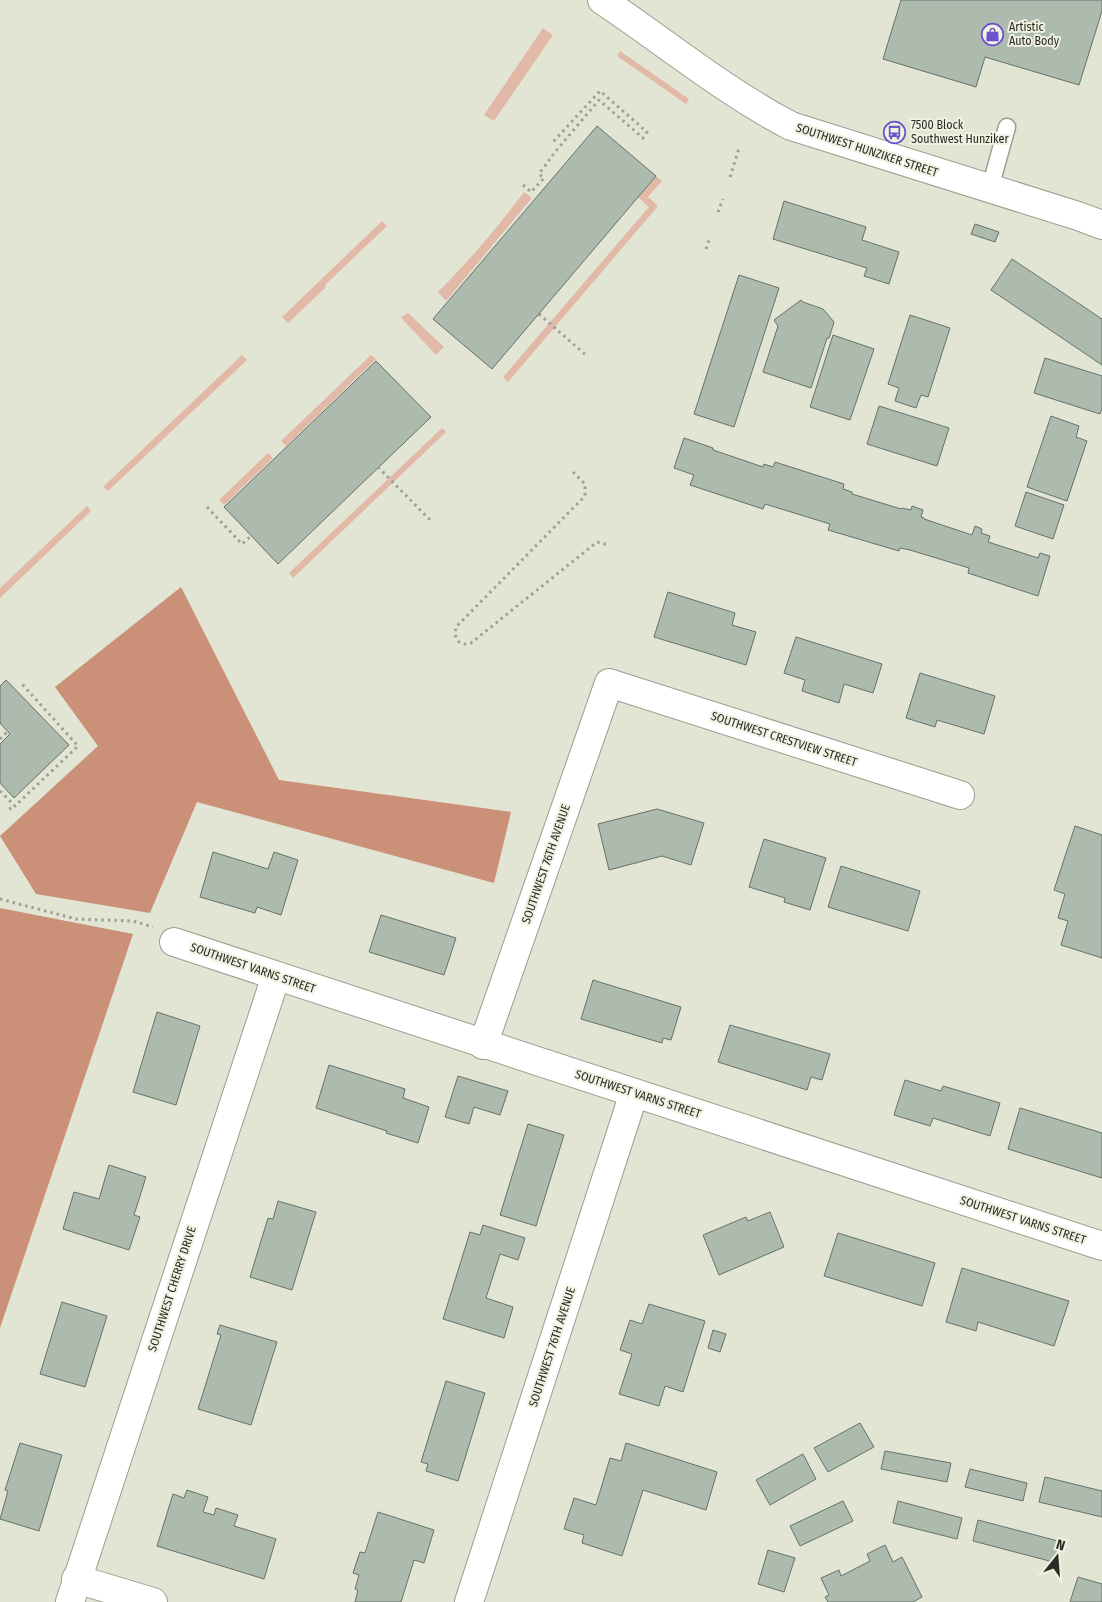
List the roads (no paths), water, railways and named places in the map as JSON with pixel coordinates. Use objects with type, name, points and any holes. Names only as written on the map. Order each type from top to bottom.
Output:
[{"type":"street","name":"SOUTHWEST HUNZIKER STREET","points":[[602,0],[762,111],[792,126],[1102,225]]},
{"type":"street","name":"SOUTHWEST CRESTVIEW STREET","points":[[609,683],[960,795]]},
{"type":"street","name":"SOUTHWEST 76TH AVENUE","points":[[483,1045],[609,683]]},
{"type":"street","name":"SOUTHWEST VARNS STREET","points":[[174,942],[483,1045],[1102,1246]]},
{"type":"street","name":"SOUTHWEST CHERRY DRIVE","points":[[73,1590],[276,976]]},
{"type":"street","name":"SOUTHWEST 76TH AVENUE","points":[[469,1602],[634,1093]]},
{"type":"street","points":[[73,1590],[153,1602]]},
{"type":"lane","points":[[990,188],[1007,127]]},
{"type":"place","name":"Artistic Auto Body","points":[[993,34]]},
{"type":"place","name":"7500 Block Southwest Hunziker","points":[[895,132]]}]
